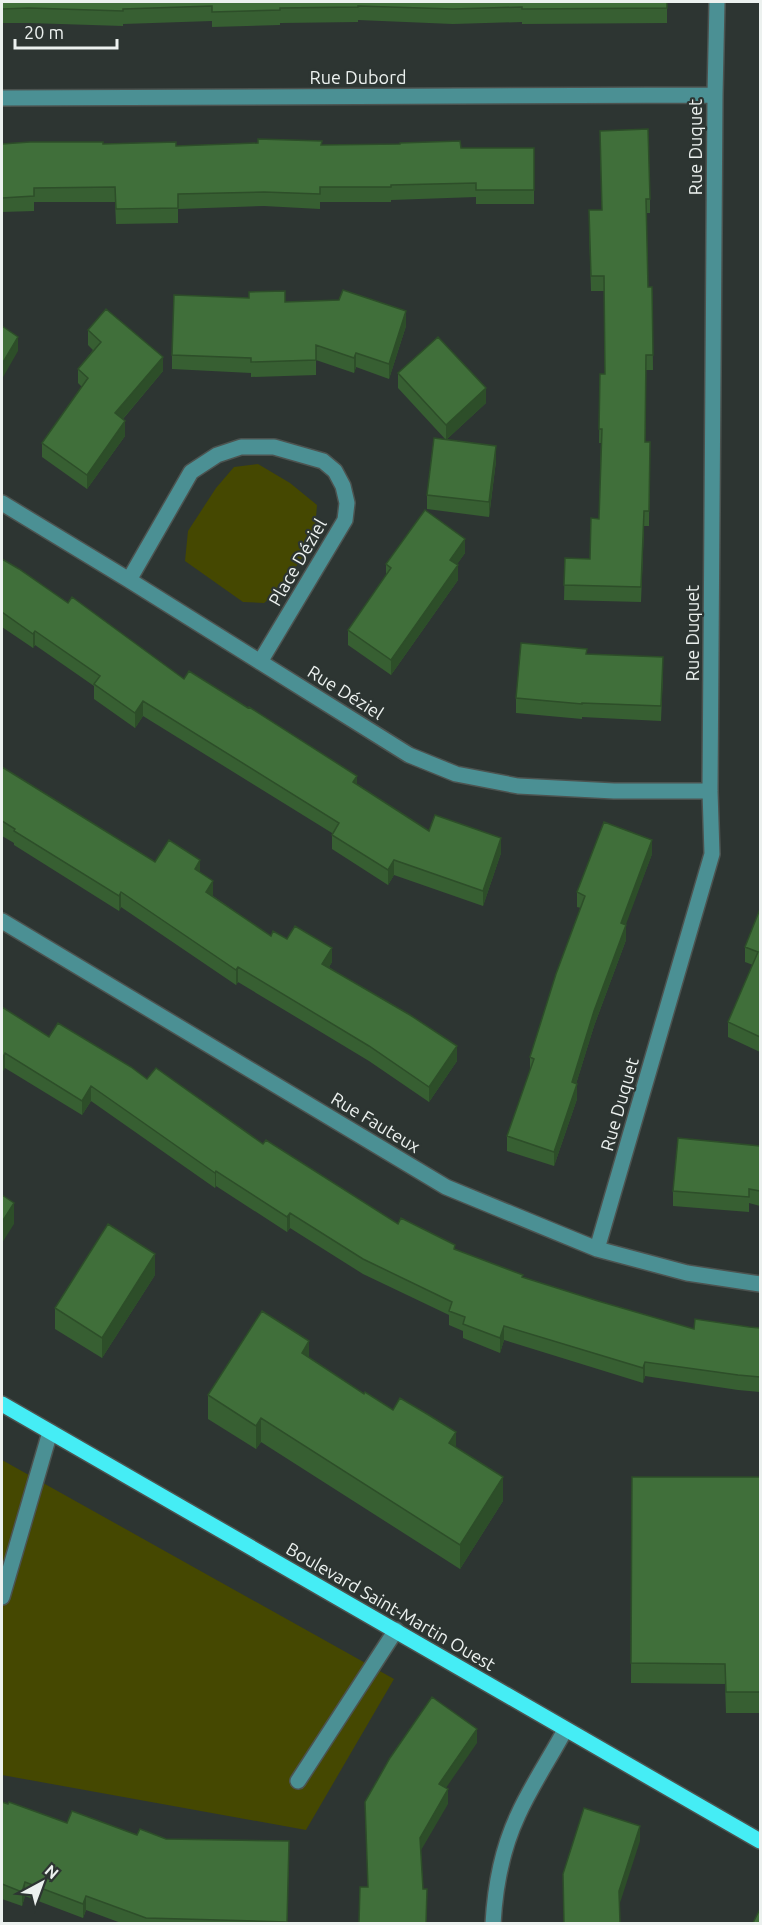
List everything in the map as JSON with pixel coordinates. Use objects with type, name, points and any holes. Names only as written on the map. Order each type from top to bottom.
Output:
[{"type":"main road","name":"Boulevard Saint-Martin Ouest","points":[[2,1404],[760,1841]]},
{"type":"street","name":"Rue Duquet","points":[[597,1249],[712,854],[710,791],[717,2]]},
{"type":"street","name":"Rue Dubord","points":[[2,98],[715,95]]},
{"type":"street","name":"Place Déziel","points":[[129,580],[191,472],[217,455],[241,447],[274,447],[323,461],[335,471],[343,486],[347,503],[345,520],[260,662]]},
{"type":"street","name":"Rue Déziel","points":[[2,503],[409,755],[456,774],[518,786],[614,791],[710,791]]},
{"type":"street","name":"Rue Fauteux","points":[[2,921],[446,1187],[597,1249],[687,1273],[760,1284]]},
{"type":"street","points":[[2,1597],[50,1432]]},
{"type":"street","points":[[298,1781],[396,1630]]},
{"type":"street","points":[[493,1923],[500,1869],[516,1818],[565,1730]]},
{"type":"shaded area","points":[[258,464],[290,483],[317,505],[314,540],[281,589],[264,603],[243,602],[185,561],[188,531],[216,488],[234,467]]},
{"type":"shaded area","points":[[2,1460],[394,1679],[306,1830],[2,1775]]},
{"type":"building","points":[[2,2],[667,2],[667,8],[453,9],[358,6],[212,12],[212,6],[123,9],[123,11],[2,9]]},
{"type":"building","points":[[648,129],[650,199],[646,199],[648,287],[652,287],[653,355],[646,355],[645,442],[650,442],[649,511],[644,511],[641,587],[564,585],[565,558],[590,559],[591,518],[599,519],[602,429],[599,429],[600,374],[605,374],[604,276],[591,276],[589,210],[602,210],[600,131]]},
{"type":"building","points":[[258,139],[322,141],[321,145],[460,141],[461,148],[534,148],[534,190],[476,190],[476,183],[391,185],[391,187],[320,187],[320,194],[264,192],[178,194],[178,208],[116,209],[115,187],[34,188],[34,196],[2,198],[2,144],[176,142],[176,146],[258,143]]},
{"type":"building","points":[[343,290],[406,311],[389,364],[356,353],[354,358],[316,345],[316,360],[251,362],[251,358],[172,355],[174,295],[249,298],[249,292],[285,291],[285,302],[339,300]]},
{"type":"building","points":[[106,309],[163,357],[115,413],[125,421],[87,475],[42,443],[88,378],[78,369],[101,342],[88,330]]},
{"type":"building","points":[[2,326],[18,337],[2,364]]},
{"type":"building","points":[[438,337],[486,388],[446,425],[398,373]]},
{"type":"building","points":[[434,438],[496,446],[489,502],[427,495]]},
{"type":"building","points":[[425,510],[465,539],[450,560],[458,565],[391,660],[348,630],[391,568],[386,564]]},
{"type":"building","points":[[2,559],[68,603],[72,597],[184,679],[189,671],[249,707],[357,776],[353,782],[429,831],[435,815],[501,838],[483,891],[394,860],[388,870],[332,835],[339,823],[143,701],[135,713],[94,684],[100,676],[35,631],[33,634],[2,612]]},
{"type":"building","points":[[521,643],[587,649],[586,654],[663,657],[661,706],[582,704],[516,698]]},
{"type":"building","points":[[2,767],[155,862],[169,840],[200,860],[195,869],[213,881],[206,892],[271,936],[273,931],[287,939],[295,926],[332,948],[322,964],[410,1015],[457,1046],[429,1087],[369,1046],[238,967],[236,970],[121,892],[119,896],[14,831],[15,829],[2,821]]},
{"type":"building","points":[[604,822],[652,840],[621,923],[626,925],[594,1011],[572,1082],[577,1084],[554,1152],[507,1136],[534,1059],[530,1057],[556,974],[585,896],[577,892]]},
{"type":"building","points":[[760,909],[760,1037],[728,1022],[758,952],[745,947]]},
{"type":"building","points":[[2,1007],[49,1037],[58,1023],[147,1079],[156,1068],[263,1144],[266,1140],[398,1224],[401,1218],[455,1245],[454,1249],[523,1275],[522,1277],[694,1329],[695,1319],[760,1328],[760,1377],[645,1362],[643,1368],[504,1326],[500,1338],[463,1324],[465,1317],[449,1311],[452,1302],[363,1259],[290,1213],[287,1217],[216,1171],[215,1173],[91,1086],[82,1101],[5,1053],[2,1059]]},
{"type":"building","points":[[678,1138],[760,1146],[760,1191],[749,1189],[749,1197],[673,1191]]},
{"type":"building","points":[[2,1195],[14,1203],[2,1222]]},
{"type":"building","points":[[108,1224],[155,1254],[102,1338],[55,1308]]},
{"type":"building","points":[[262,1311],[309,1341],[302,1353],[364,1394],[365,1392],[393,1410],[400,1398],[427,1414],[456,1432],[449,1443],[503,1477],[460,1545],[261,1418],[256,1426],[208,1395]]},
{"type":"building","points":[[632,1477],[760,1477],[760,1692],[726,1692],[725,1664],[631,1663]]},
{"type":"building","points":[[432,1697],[477,1729],[439,1784],[448,1789],[420,1838],[423,1889],[427,1889],[426,1923],[359,1923],[360,1887],[368,1887],[365,1802],[390,1758]]},
{"type":"building","points":[[2,1802],[8,1804],[9,1802],[67,1823],[72,1811],[137,1835],[140,1829],[166,1839],[289,1841],[287,1922],[146,1918],[86,1896],[83,1904],[25,1882],[22,1892],[2,1884]]},
{"type":"building","points":[[584,1808],[640,1826],[619,1891],[620,1923],[564,1923],[563,1874]]},
{"type":"building","points":[[760,1909],[760,1923],[753,1923]]}]
